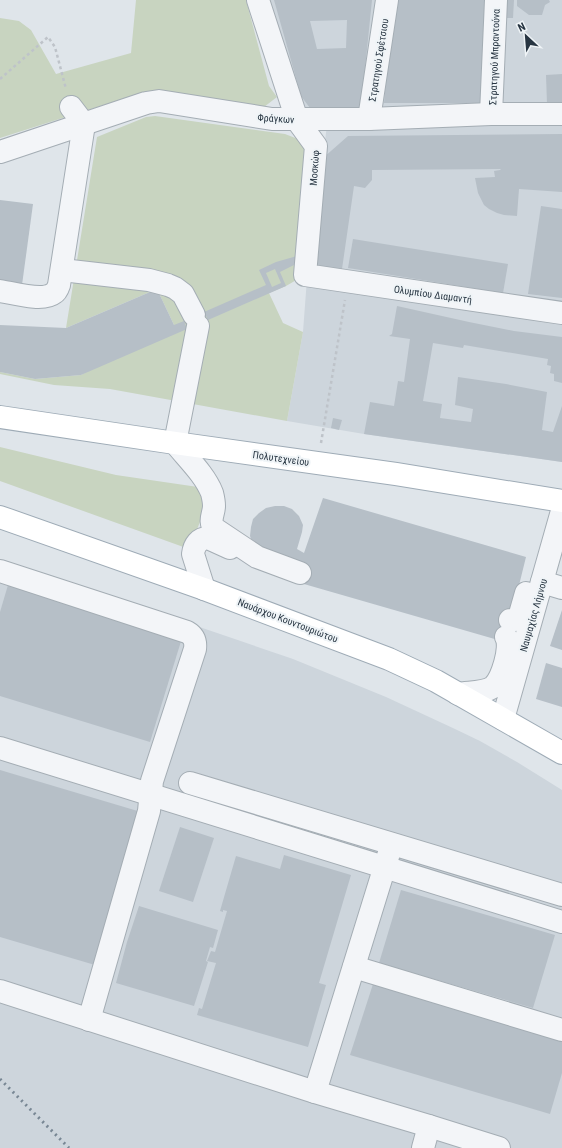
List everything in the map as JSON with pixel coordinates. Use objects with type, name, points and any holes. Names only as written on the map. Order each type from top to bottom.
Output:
[{"type":"main road","name":"Πολυτεχνείου","points":[[0,417],[411,476],[562,501]]},
{"type":"main road","name":"Ναυάρχου Κουντουριώτου","points":[[0,518],[204,589],[389,659],[419,672],[562,753]]},
{"type":"street","name":"Μοσκώφ","points":[[258,0],[297,120],[316,146],[304,275]]},
{"type":"street","name":"Στρατηγού Σφέτσιου","points":[[369,119],[387,0]]},
{"type":"street","name":"Στρατηγού Μπραντούνα","points":[[491,114],[496,0]]},
{"type":"street","name":"Φράγκων","points":[[0,152],[74,107],[159,101],[260,118],[297,120],[369,119],[491,114],[562,114]]},
{"type":"street","points":[[0,291],[46,297],[53,294],[59,286],[62,270],[74,107]]},
{"type":"street","points":[[62,270],[150,280],[168,285],[183,294],[196,320],[175,443],[207,483],[214,505],[211,520],[212,526],[256,556],[298,578],[212,539],[204,538],[197,543],[193,554],[204,589]]},
{"type":"street","name":"Ολυμπίου Διαμαντή","points":[[304,275],[562,313]]},
{"type":"street","points":[[458,694],[482,691],[492,687],[500,678],[508,650],[508,628],[520,614],[544,533],[560,517]]},
{"type":"street","name":"Ναυμαχίας Λήμνου","points":[[503,720],[552,585],[560,517]]},
{"type":"street","points":[[0,571],[187,632],[192,635],[194,640],[195,649],[152,781],[149,811],[89,1020]]},
{"type":"street","points":[[0,748],[562,922]]},
{"type":"street","points":[[190,783],[562,896]]},
{"type":"street","points":[[315,1092],[392,844]]},
{"type":"street","points":[[354,967],[562,1030]]},
{"type":"street","points":[[0,991],[315,1092],[499,1148]]},
{"type":"street","points":[[422,1148],[429,1126]]},
{"type":"path","points":[[0,79],[48,37],[55,47],[74,107]]},
{"type":"path","points":[[316,463],[348,281]]},
{"type":"shaded area","points":[[258,0],[562,0],[562,462],[364,434],[287,421],[303,332],[308,265],[329,108],[293,108]]},
{"type":"shaded area","points":[[0,559],[293,659],[386,697],[480,741],[562,790],[562,1148],[0,1148]]},
{"type":"green space","points":[[136,0],[246,0],[269,86],[277,97],[264,107],[141,93],[0,138],[0,18],[19,21],[31,30],[56,74],[131,53]]},
{"type":"green space","points":[[155,116],[285,134],[316,146],[305,275],[286,286],[269,293],[283,323],[303,332],[287,421],[110,389],[54,385],[0,374],[0,372],[35,379],[81,375],[174,325],[157,289],[66,328],[97,137],[146,117]]},
{"type":"green space","points":[[0,447],[116,475],[198,487],[208,491],[202,517],[189,549],[0,481]]},
{"type":"building","points":[[274,0],[372,0],[361,108],[310,108],[301,96]],"holes":[[[347,20],[346,48],[317,49],[310,21]]]},
{"type":"building","points":[[397,0],[489,0],[482,103],[384,103],[388,57]]},
{"type":"building","points":[[500,0],[514,0],[513,18],[499,18]]},
{"type":"building","points":[[517,0],[549,0],[550,2],[545,5],[542,15],[529,15],[517,6]]},
{"type":"building","points":[[562,74],[562,104],[547,104],[546,75]]},
{"type":"building","points":[[562,134],[562,192],[519,189],[517,216],[504,215],[489,209],[484,205],[478,193],[475,178],[495,177],[494,171],[501,169],[372,170],[372,180],[365,188],[354,186],[342,269],[308,265],[323,158],[348,136]]},
{"type":"building","points":[[0,200],[33,204],[22,285],[0,282]]},
{"type":"building","points":[[541,206],[562,209],[562,298],[528,294]]},
{"type":"building","points":[[353,239],[508,264],[503,293],[348,268]]},
{"type":"building","points":[[297,256],[294,265],[280,272],[286,286],[208,320],[204,312],[266,285],[259,270],[276,262]],"holes":[[[275,269],[281,283],[272,287],[266,273]]]},
{"type":"building","points":[[157,289],[174,325],[184,321],[187,329],[81,375],[35,379],[0,372],[0,325],[66,328]]},
{"type":"building","points":[[397,306],[514,331],[562,337],[562,383],[554,381],[554,374],[550,373],[551,366],[547,365],[548,359],[464,345],[463,348],[433,343],[423,401],[442,404],[440,418],[471,422],[473,409],[455,405],[458,377],[547,392],[542,430],[553,432],[562,406],[562,462],[364,434],[370,402],[394,406],[398,381],[404,382],[410,339],[389,336],[392,334]]},
{"type":"building","points":[[333,418],[342,420],[339,430],[331,428]]},
{"type":"building","points":[[323,498],[526,557],[505,642],[297,582],[253,545],[250,536],[253,519],[266,508],[284,506],[292,509],[299,516],[303,525],[297,549],[304,553]]},
{"type":"building","points":[[8,585],[182,638],[150,742],[0,696],[0,612]]},
{"type":"building","points":[[562,610],[562,650],[550,646]]},
{"type":"building","points":[[546,663],[562,668],[562,707],[536,699]]},
{"type":"building","points":[[0,770],[141,812],[95,965],[0,937]]},
{"type":"building","points":[[180,827],[214,838],[193,902],[159,891]]},
{"type":"building","points":[[284,855],[351,875],[319,983],[326,985],[308,1047],[197,1015],[199,1008],[202,1009],[216,963],[207,961],[211,951],[215,952],[227,911],[220,911],[236,856],[280,869]]},
{"type":"building","points":[[401,890],[555,935],[533,1008],[379,963]]},
{"type":"building","points":[[139,906],[218,930],[213,948],[210,947],[206,961],[208,962],[194,1006],[116,983]]},
{"type":"building","points":[[374,981],[562,1036],[562,1073],[550,1114],[350,1055]]},
{"type":"railway","points":[[0,1079],[69,1148]]}]
